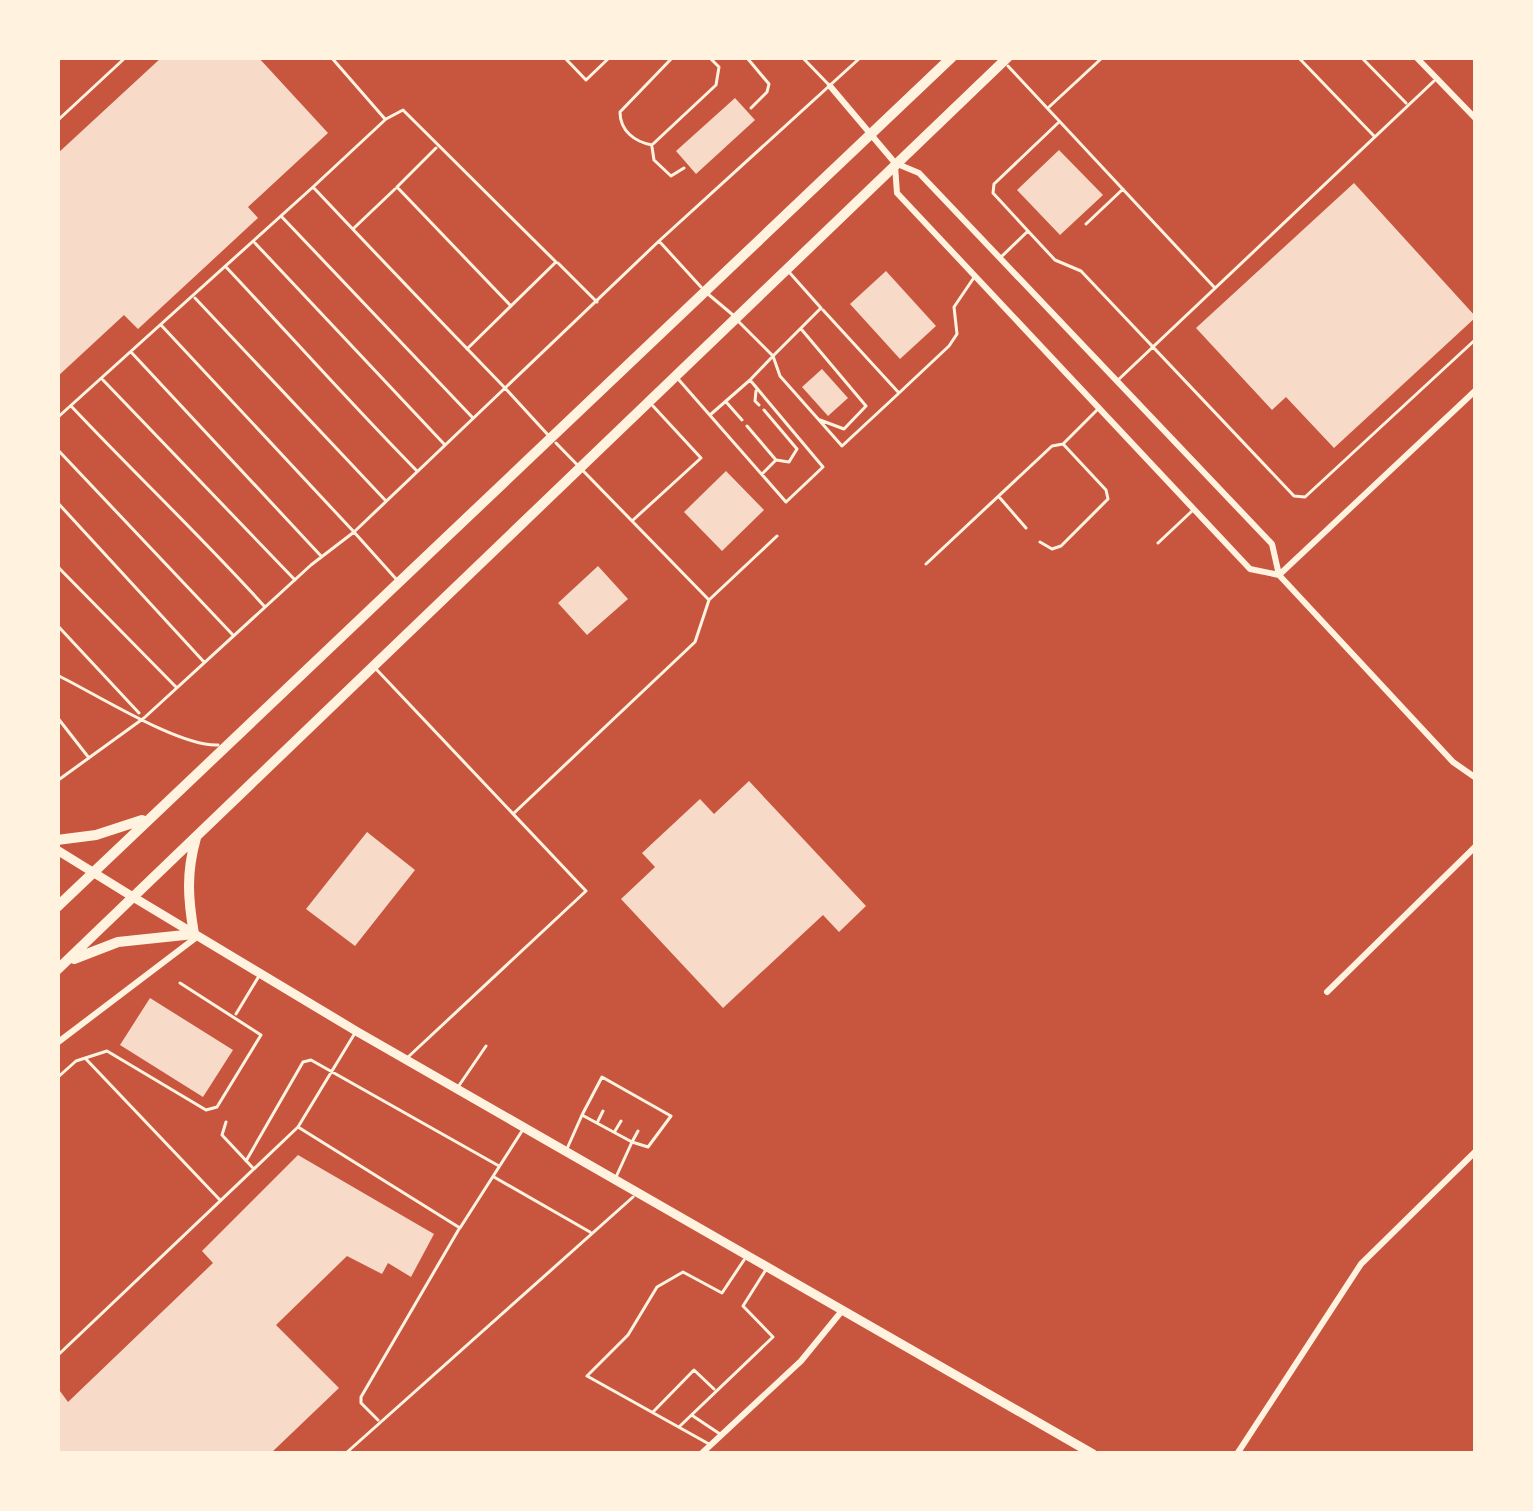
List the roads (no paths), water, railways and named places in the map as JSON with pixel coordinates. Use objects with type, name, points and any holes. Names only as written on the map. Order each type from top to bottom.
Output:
[{"type":"highway","points":[[57,907],[952,57]]},
{"type":"highway","points":[[61,966],[1005,59]]},
{"type":"highway","points":[[57,840],[96,835],[151,816]]},
{"type":"highway","points":[[61,966],[118,942],[196,935],[187,893],[197,834]]},
{"type":"street","points":[[1416,57],[1476,119]]},
{"type":"street","points":[[830,86],[895,163],[919,173],[1272,544],[1279,575],[1454,762],[1476,778]]},
{"type":"street","points":[[895,163],[898,193],[975,276],[1250,569],[1279,575]]},
{"type":"street","points":[[1279,575],[1476,389]]},
{"type":"street","points":[[1327,992],[1476,846]]},
{"type":"street","points":[[57,850],[356,1031],[1093,1454]]},
{"type":"street","points":[[57,1043],[196,935]]},
{"type":"street","points":[[1237,1454],[1361,1264],[1476,1151]]},
{"type":"street","points":[[700,1454],[801,1361],[844,1309]]},
{"type":"lane","points":[[57,121],[126,57]]},
{"type":"lane","points":[[331,57],[386,119]]},
{"type":"lane","points":[[564,57],[586,80],[610,57]]},
{"type":"lane","points":[[652,145],[629,136],[620,112],[673,57]]},
{"type":"lane","points":[[652,145],[716,85],[718,67],[709,57]]},
{"type":"lane","points":[[803,57],[830,86]]},
{"type":"lane","points":[[57,781],[144,718],[354,532],[861,57]]},
{"type":"lane","points":[[1048,109],[1103,57]]},
{"type":"lane","points":[[1298,57],[1375,137]]},
{"type":"lane","points":[[1361,57],[1408,106]]},
{"type":"lane","points":[[748,59],[769,84],[751,108]]},
{"type":"lane","points":[[1005,59],[1215,288]]},
{"type":"lane","points":[[1117,381],[1437,79]]},
{"type":"lane","points":[[57,418],[386,119],[403,110],[597,302]]},
{"type":"lane","points":[[1060,122],[994,184],[993,193],[1055,260],[1081,271],[1294,496],[1305,497],[1476,339]]},
{"type":"lane","points":[[652,145],[654,160],[671,176],[684,169]]},
{"type":"lane","points":[[352,229],[439,146]]},
{"type":"lane","points":[[397,187],[511,306]]},
{"type":"lane","points":[[313,188],[577,468],[709,600]]},
{"type":"lane","points":[[1086,224],[1123,189]]},
{"type":"lane","points":[[281,216],[473,419]]},
{"type":"lane","points":[[1000,258],[1028,231]]},
{"type":"lane","points":[[254,242],[445,445]]},
{"type":"lane","points":[[659,242],[772,356],[780,376],[842,446],[950,346],[957,334],[954,308],[975,276]]},
{"type":"lane","points":[[467,349],[556,262]]},
{"type":"lane","points":[[226,267],[417,472]]},
{"type":"lane","points":[[784,268],[899,393]]},
{"type":"lane","points":[[194,297],[386,501]]},
{"type":"lane","points":[[710,416],[821,308]]},
{"type":"lane","points":[[161,325],[398,580]]},
{"type":"lane","points":[[800,328],[866,406],[844,429],[819,419]]},
{"type":"lane","points":[[131,352],[322,557]]},
{"type":"lane","points":[[674,374],[786,502],[824,467],[750,380]]},
{"type":"lane","points":[[101,379],[295,580]]},
{"type":"lane","points":[[748,427],[776,460],[789,462],[797,448],[755,400],[756,387]]},
{"type":"lane","points":[[631,522],[701,458],[648,400]]},
{"type":"lane","points":[[725,402],[742,420]]},
{"type":"lane","points":[[71,406],[265,607]]},
{"type":"lane","points":[[926,564],[1052,446],[1063,444],[1099,409]]},
{"type":"lane","points":[[1040,542],[1052,549],[1060,546],[1108,499],[1106,490],[1063,444]]},
{"type":"lane","points":[[57,449],[233,635]]},
{"type":"lane","points":[[762,474],[776,460]]},
{"type":"lane","points":[[999,496],[1026,528]]},
{"type":"lane","points":[[57,502],[205,663]]},
{"type":"lane","points":[[1158,543],[1194,509]]},
{"type":"lane","points":[[513,814],[695,643],[709,600],[777,536]]},
{"type":"lane","points":[[57,566],[177,688]]},
{"type":"lane","points":[[57,625],[144,718]]},
{"type":"lane","points":[[372,664],[586,891],[406,1060]]},
{"type":"lane","points":[[57,675],[201,746],[226,745]]},
{"type":"lane","points":[[57,717],[89,758]]},
{"type":"lane","points":[[235,1016],[261,973]]},
{"type":"lane","points":[[57,1078],[84,1057],[107,1051],[206,1110],[217,1107],[261,1035],[179,983]]},
{"type":"lane","points":[[57,1356],[298,1126],[356,1031]]},
{"type":"lane","points":[[457,1088],[486,1046]]},
{"type":"lane","points":[[84,1057],[220,1200]]},
{"type":"lane","points":[[246,1160],[303,1063],[311,1060],[499,1166]]},
{"type":"lane","points":[[566,1150],[582,1115],[602,1076],[671,1116],[648,1147],[582,1115]]},
{"type":"lane","points":[[611,1095],[616,1085]]},
{"type":"lane","points":[[629,1106],[635,1095]]},
{"type":"lane","points":[[646,1115],[651,1105]]},
{"type":"lane","points":[[597,1123],[603,1111]]},
{"type":"lane","points":[[614,1132],[621,1120]]},
{"type":"lane","points":[[226,1123],[222,1135],[253,1169]]},
{"type":"lane","points":[[298,1126],[460,1228]]},
{"type":"lane","points":[[380,1422],[361,1403],[361,1397],[524,1127]]},
{"type":"lane","points":[[615,1178],[638,1131]]},
{"type":"lane","points":[[493,1177],[592,1233]]},
{"type":"lane","points":[[344,1454],[639,1192]]},
{"type":"lane","points":[[710,1445],[587,1376],[628,1335],[657,1287],[683,1272],[722,1293],[748,1254]]},
{"type":"lane","points":[[679,1428],[773,1337],[743,1306],[768,1266]]},
{"type":"lane","points":[[652,1412],[694,1370],[716,1390]]},
{"type":"lane","points":[[691,1414],[721,1435]]}]
